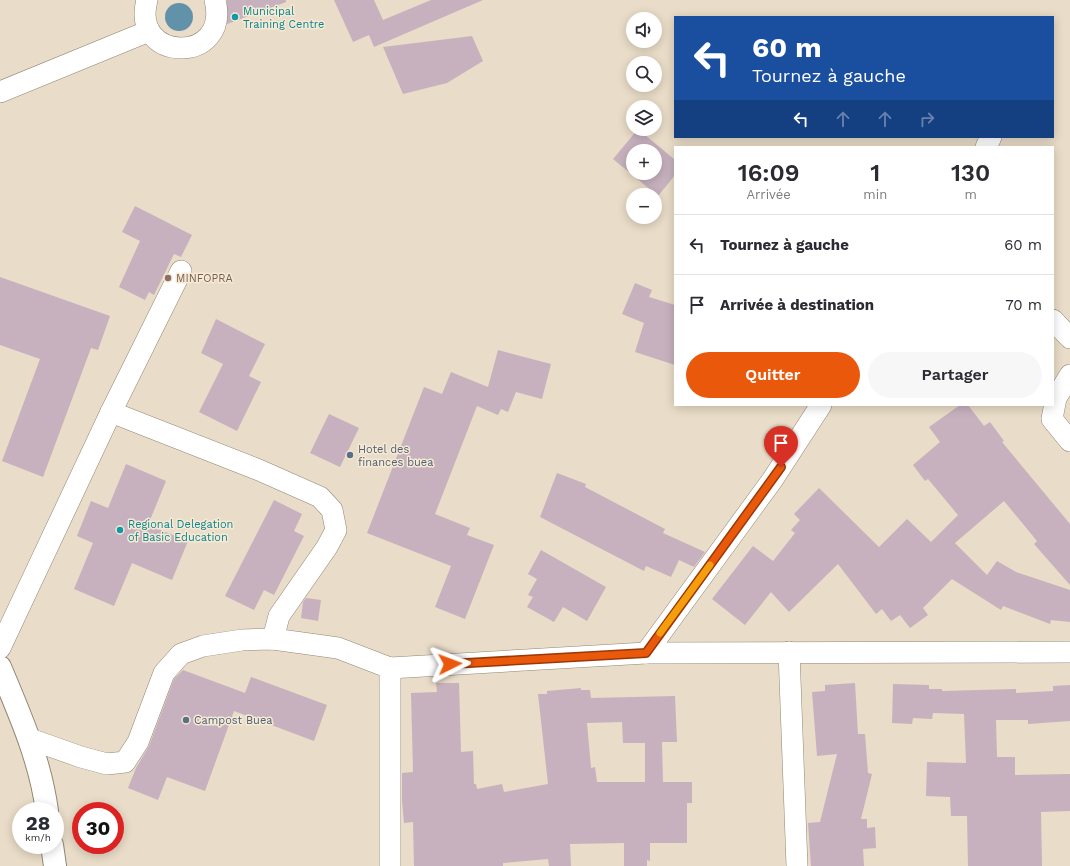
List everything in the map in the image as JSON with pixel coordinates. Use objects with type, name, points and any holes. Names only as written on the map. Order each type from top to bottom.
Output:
[{"type":"street","points":[[147,0],[144,9],[145,20],[149,32],[158,41],[168,47],[180,49],[192,48],[203,42],[212,33],[216,22],[217,10],[215,0]]},
{"type":"street","points":[[0,92],[149,32]]},
{"type":"street","points":[[0,648],[111,412],[181,271]]},
{"type":"street","points":[[1054,321],[1070,338]]},
{"type":"street","points":[[1070,375],[1056,398],[1052,419],[1070,441]]},
{"type":"street","points":[[646,653],[773,479],[820,406]]},
{"type":"street","points":[[111,412],[259,470],[320,496],[332,510],[336,530],[327,547],[279,616],[273,639]]},
{"type":"street","points":[[30,739],[81,758],[107,764],[125,762],[138,742],[164,673],[181,654],[203,646],[242,640],[273,639],[338,648],[390,668],[646,653],[1070,652]]},
{"type":"street","points":[[789,652],[797,866]]},
{"type":"street","points":[[0,667],[30,739],[43,782],[46,802]]},
{"type":"street","points":[[390,668],[390,866]]},
{"type":"street","points":[[53,854],[55,866]]},
{"type":"water","points":[[179,3],[189,7],[193,17],[189,27],[179,31],[169,27],[165,17],[169,7]]},
{"type":"building","name":"Municipal Training Centre","points":[[227,0],[286,0],[286,2],[227,24]]},
{"type":"building","points":[[334,0],[374,0],[383,20],[431,0],[483,0],[374,47],[369,35],[353,42]]},
{"type":"building","points":[[472,36],[483,61],[447,83],[403,94],[383,47]]},
{"type":"building","points":[[632,136],[646,136],[656,144],[626,144],[626,170],[613,159]]},
{"type":"building","points":[[662,149],[674,159],[674,176],[662,191],[662,188],[648,188],[639,180],[662,180]]},
{"type":"building","points":[[135,206],[192,235],[181,257],[174,254],[154,295],[149,292],[145,300],[119,287],[140,241],[122,232]]},
{"type":"building","points":[[0,277],[110,316],[98,350],[91,348],[43,477],[2,461],[40,359],[0,345]]},
{"type":"building","points":[[635,283],[652,290],[649,297],[674,305],[674,365],[635,352],[644,323],[622,314]]},
{"type":"building","points":[[216,319],[265,344],[249,376],[261,382],[237,431],[199,412],[223,364],[201,353]]},
{"type":"building","points":[[498,350],[551,364],[542,399],[516,392],[508,412],[501,409],[498,415],[477,406],[435,514],[470,528],[467,535],[494,545],[465,619],[435,607],[451,566],[367,533],[424,387],[442,394],[451,372],[488,387]]},
{"type":"building","points":[[959,406],[969,406],[984,426],[990,422],[1004,441],[1002,442],[1070,524],[1070,585],[1034,544],[1037,541],[1004,501],[955,543],[987,575],[997,561],[1016,572],[1070,590],[1070,622],[1051,620],[1050,624],[1003,606],[1001,610],[952,579],[923,608],[928,615],[910,628],[900,615],[891,621],[882,609],[876,614],[838,564],[789,612],[771,592],[745,625],[712,599],[753,546],[773,561],[795,533],[791,530],[800,520],[794,514],[819,488],[879,547],[907,519],[931,542],[958,515],[928,479],[925,481],[913,465],[940,442],[929,427]]},
{"type":"building","points":[[329,414],[359,428],[340,467],[310,453]]},
{"type":"building","name":"Regional Delegation of Basic Education","points":[[126,464],[166,481],[148,525],[188,541],[172,580],[132,563],[114,606],[74,589],[93,543],[77,536],[91,501],[108,508]]},
{"type":"building","points":[[557,473],[586,484],[585,487],[665,529],[663,533],[705,552],[694,567],[679,560],[671,577],[646,566],[644,571],[540,517]]},
{"type":"building","points":[[274,500],[302,514],[294,531],[304,536],[274,595],[264,590],[254,610],[225,596]]},
{"type":"building","points":[[541,550],[606,587],[587,621],[563,607],[554,622],[527,607],[533,597],[528,595],[537,579],[528,574]]},
{"type":"building","points":[[306,598],[321,600],[318,621],[301,618],[303,602]]},
{"type":"building","points":[[183,670],[245,693],[251,677],[327,705],[314,741],[234,711],[205,791],[167,777],[158,800],[128,788],[136,768],[149,746],[174,679]]},
{"type":"building","points":[[436,683],[459,683],[461,752],[473,751],[474,784],[476,784],[477,789],[502,784],[504,792],[548,784],[538,694],[547,694],[547,691],[581,688],[581,690],[590,690],[591,698],[675,696],[677,742],[662,742],[663,782],[692,782],[692,803],[687,803],[687,843],[650,843],[650,861],[647,860],[647,866],[624,866],[624,843],[570,844],[571,866],[549,866],[548,859],[503,863],[503,866],[414,866],[413,822],[404,823],[402,800],[402,773],[413,772],[411,693],[437,692]],"holes":[[[622,722],[623,743],[645,743],[645,782],[597,782],[595,767],[591,768],[587,723]]]},
{"type":"building","points":[[855,683],[858,734],[865,734],[868,773],[872,774],[861,819],[867,819],[867,828],[875,827],[876,848],[863,849],[864,866],[811,866],[808,823],[820,822],[837,754],[817,756],[812,692],[825,691],[825,685]]},
{"type":"building","points":[[893,684],[929,685],[929,689],[942,689],[942,691],[1016,689],[1016,693],[1053,691],[1053,686],[1070,685],[1070,721],[1028,724],[1028,720],[996,720],[997,757],[1015,757],[1015,775],[1070,774],[1070,811],[1041,812],[1042,866],[968,866],[967,816],[951,816],[950,797],[926,796],[927,762],[966,763],[964,714],[933,713],[932,719],[913,718],[912,724],[892,723]]},
{"type":"slow traffic","points":[[660,633],[710,565]]},
{"type":"place","name":"Municipal Training Centre","points":[[235,17]]},
{"type":"place","name":"MINFOPRA","points":[[168,278]]},
{"type":"place","name":"Hotel des finances buea","points":[[350,455]]},
{"type":"place","name":"Regional Delegation of Basic Education","points":[[120,530]]},
{"type":"place","name":"Campost Buea","points":[[186,720]]},
{"type":"route","points":[[450,664],[646,653],[781,467]]}]
